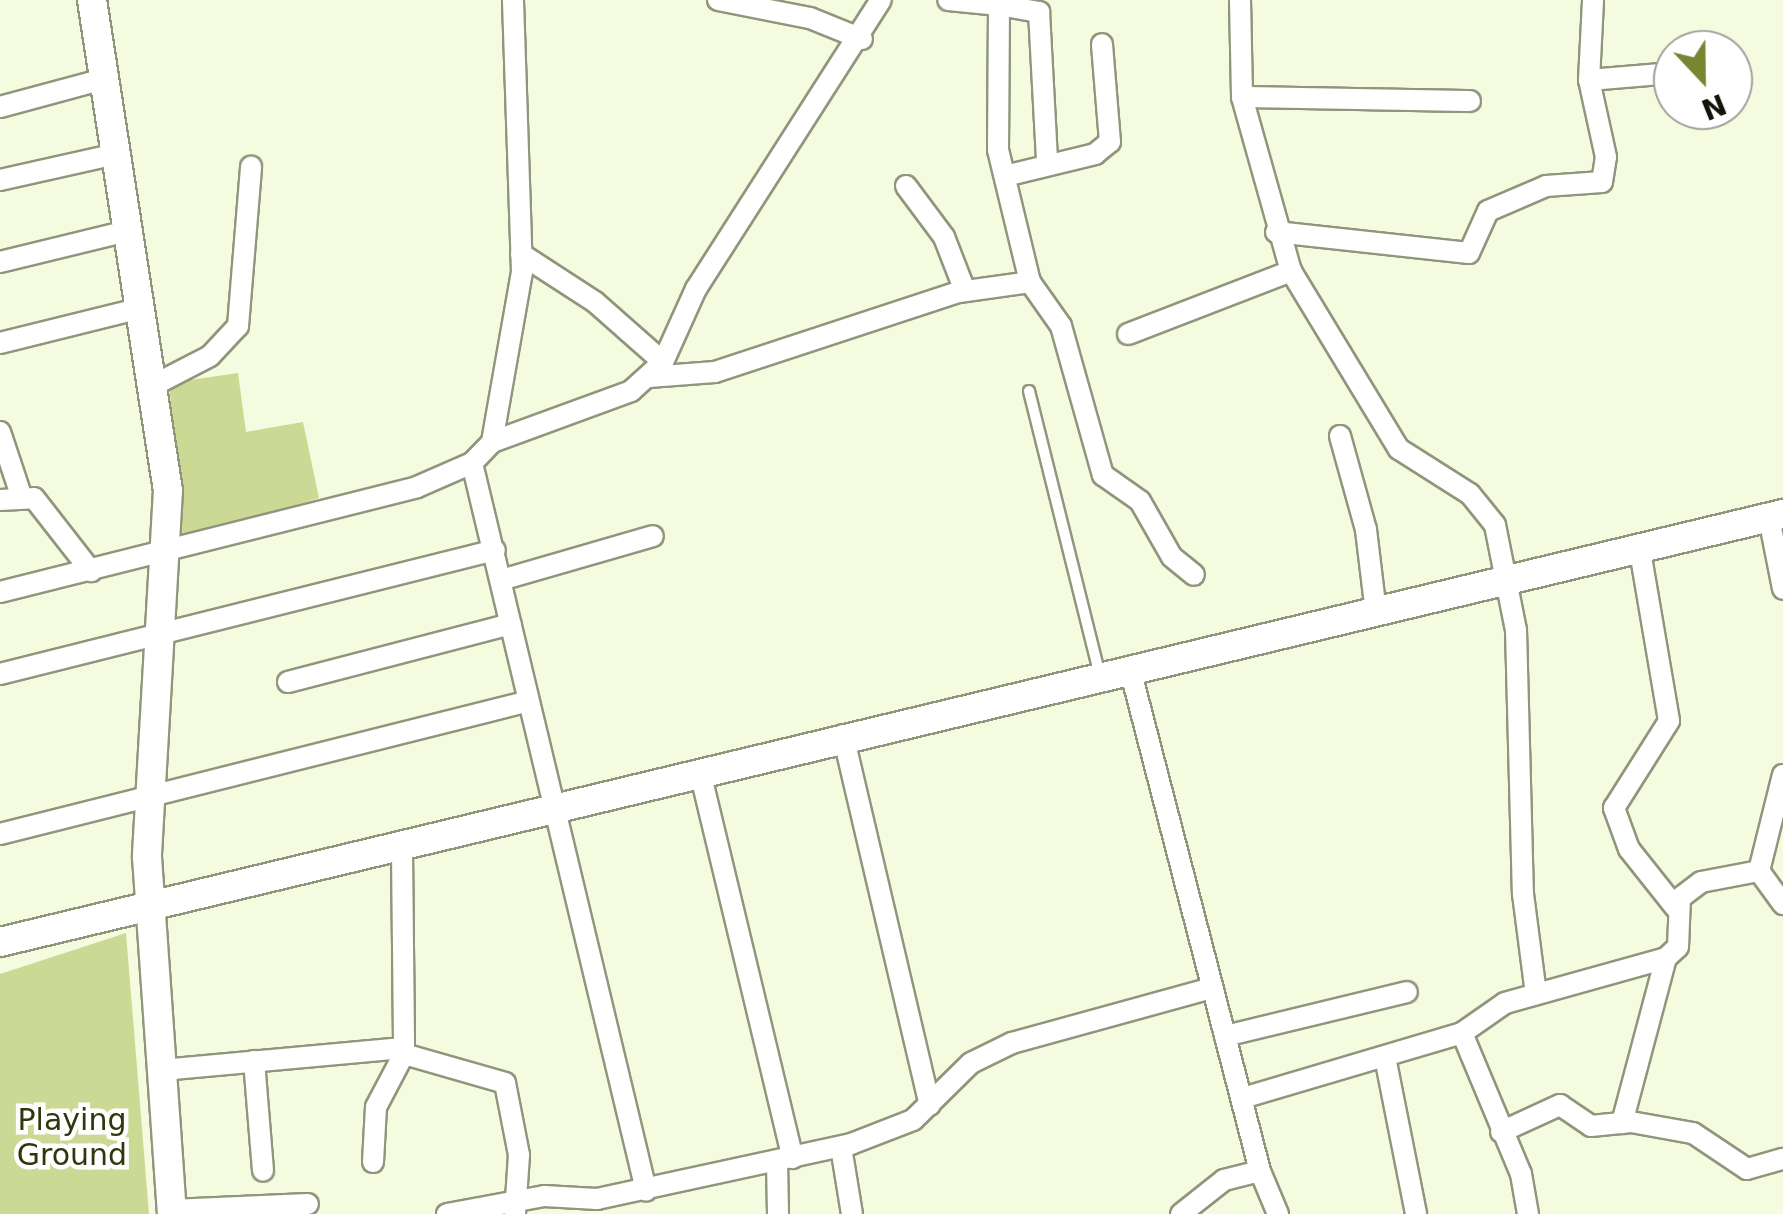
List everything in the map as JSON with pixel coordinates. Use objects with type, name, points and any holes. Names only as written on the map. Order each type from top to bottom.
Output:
[{"type":"street","points":[[92,0],[154,385],[167,554],[148,912],[172,1212],[308,1204]]},
{"type":"street","points":[[492,442],[521,254],[513,0]]},
{"type":"street","points":[[718,0],[810,18],[862,39]]},
{"type":"street","points":[[0,592],[167,554],[417,487],[472,463],[492,442],[608,401],[656,370],[713,261],[862,39],[880,0]]},
{"type":"street","points":[[948,0],[1039,12],[1047,162]]},
{"type":"street","points":[[1240,0],[1242,97],[1276,232],[1291,271],[1398,449],[1486,509],[1516,630],[1523,894],[1536,994]]},
{"type":"street","points":[[1276,232],[1469,253],[1488,211],[1546,186],[1602,182],[1606,158],[1589,80],[1592,0]]},
{"type":"street","points":[[999,5],[996,118],[1030,282],[1061,326],[1102,474],[1140,501],[1172,557],[1194,574]]},
{"type":"street","points":[[1006,176],[1047,162],[1095,154],[1110,142],[1102,44]]},
{"type":"street","points":[[1589,80],[1653,75]]},
{"type":"street","points":[[0,107],[104,79]]},
{"type":"street","points":[[1242,97],[1470,102]]},
{"type":"street","points":[[0,180],[116,154]]},
{"type":"street","points":[[154,385],[210,356],[238,326],[250,167]]},
{"type":"street","points":[[906,186],[944,237],[965,291]]},
{"type":"street","points":[[0,262],[128,231]]},
{"type":"street","points":[[521,254],[595,302],[656,370],[726,370],[965,291],[1030,282]]},
{"type":"street","points":[[1128,334],[1291,271]]},
{"type":"street","points":[[0,343],[140,308]]},
{"type":"street","points":[[0,432],[22,496],[52,514],[90,572]]},
{"type":"street","points":[[1340,436],[1366,530],[1376,613]]},
{"type":"street","points":[[472,463],[554,812],[637,1199]]},
{"type":"street","points":[[0,500],[22,496]]},
{"type":"street","points":[[0,942],[148,912],[701,776],[843,735],[1506,583],[1776,516],[1783,589]]},
{"type":"street","points":[[501,580],[653,536]]},
{"type":"street","points":[[0,674],[163,639],[495,550]]},
{"type":"street","points":[[1246,1096],[1462,1032],[1504,1003],[1666,958],[1678,947],[1676,908],[1629,849],[1614,808],[1669,721],[1640,550]]},
{"type":"street","points":[[288,682],[511,624]]},
{"type":"street","points":[[1130,669],[1225,1036],[1246,1096],[1260,1170],[1278,1214]]},
{"type":"street","points":[[0,834],[151,800],[528,701]]},
{"type":"street","points":[[843,735],[930,1105]]},
{"type":"street","points":[[1783,775],[1760,871],[1783,904]]},
{"type":"street","points":[[701,776],[785,1160],[778,1214]]},
{"type":"street","points":[[373,1162],[376,1107],[404,1051],[402,851]]},
{"type":"street","points":[[1676,908],[1701,882],[1760,871]]},
{"type":"street","points":[[1622,1123],[1666,958]]},
{"type":"street","points":[[447,1214],[637,1199],[841,1147],[897,1130],[930,1105],[971,1063],[1012,1044],[1212,988]]},
{"type":"street","points":[[1225,1036],[1407,992]]},
{"type":"street","points":[[1462,1032],[1522,1174],[1528,1214]]},
{"type":"street","points":[[162,1070],[404,1051],[505,1083],[520,1156],[516,1207]]},
{"type":"street","points":[[1385,1057],[1416,1214]]},
{"type":"street","points":[[254,1062],[263,1171]]},
{"type":"street","points":[[1501,1132],[1560,1105],[1591,1126],[1622,1123],[1710,1139],[1747,1169],[1783,1159]]},
{"type":"street","points":[[841,1147],[852,1214]]},
{"type":"street","points":[[1181,1214],[1224,1180],[1260,1170]]},
{"type":"lane","points":[[1029,391],[1100,676]]},
{"type":"green space","points":[[238,373],[246,432],[303,422],[319,498],[183,540],[169,383]]},
{"type":"green space","name":"Playing Ground","points":[[126,933],[149,1214],[0,1214],[0,974]]}]
